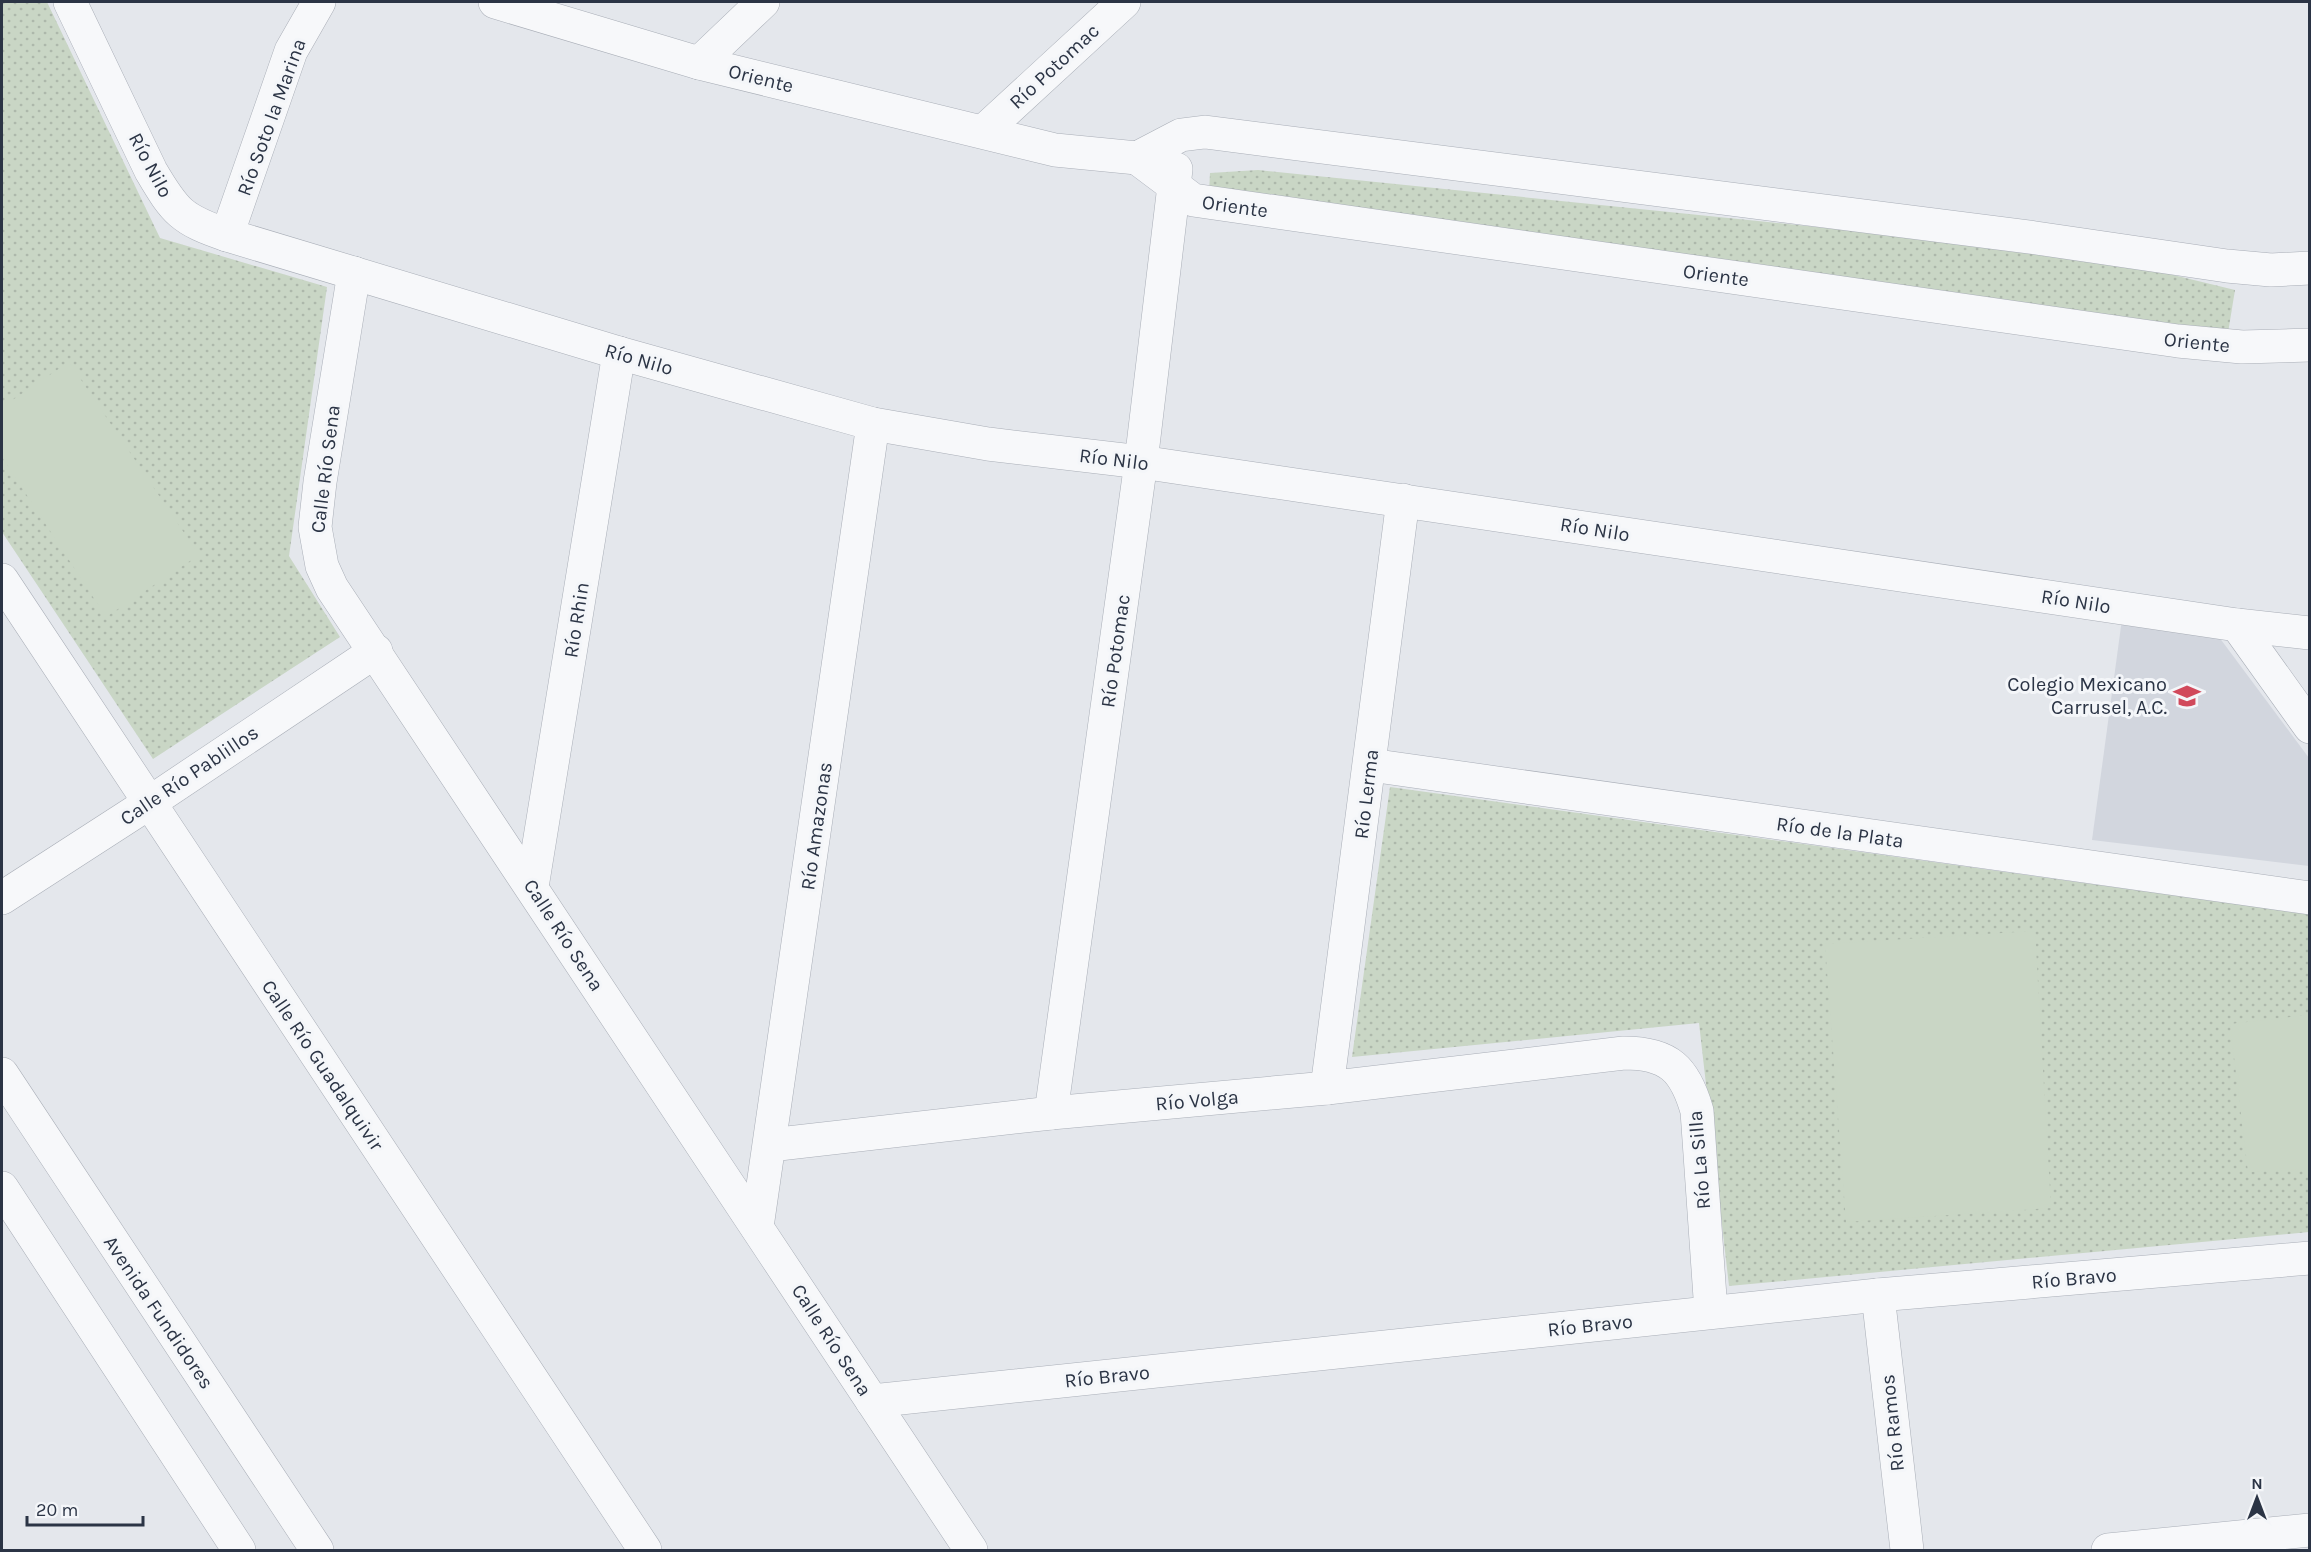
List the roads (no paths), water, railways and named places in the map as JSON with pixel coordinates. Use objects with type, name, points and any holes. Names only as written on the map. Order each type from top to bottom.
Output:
[{"type":"street","name":"Río Nilo","points":[[70,2],[151,171],[165,196],[187,219],[228,235],[619,354],[873,424],[988,444],[1141,462],[2237,625],[2310,633]]},
{"type":"street","name":"Río Soto la Marina","points":[[228,235],[291,51],[319,2]]},
{"type":"street","name":"Oriente","points":[[495,2],[699,63],[1055,150],[1096,156],[1137,158],[1174,188],[1193,200],[2178,341],[2242,347],[2310,345]]},
{"type":"street","points":[[699,63],[763,2]]},
{"type":"street","name":"Río Potomac","points":[[984,131],[1124,2]]},
{"type":"street","points":[[1137,158],[1181,135],[1205,132],[2036,238],[2227,266],[2271,270],[2310,268]]},
{"type":"street","name":"Río Potomac","points":[[1052,1113],[1141,462],[1181,135]]},
{"type":"street","name":"Calle Río Sena","points":[[354,273],[315,526],[322,566],[332,588],[376,651],[971,1551]]},
{"type":"street","name":"Río Rhin","points":[[532,887],[619,354]]},
{"type":"street","name":"Río Amazonas","points":[[757,1227],[873,424]]},
{"type":"street","name":"Río Lerma","points":[[1327,1088],[1403,500]]},
{"type":"street","name":"Calle Río Guadalquivir","points":[[2,580],[645,1551]]},
{"type":"street","points":[[2237,625],[2310,727]]},
{"type":"street","name":"Calle Río Pablillos","points":[[2,898],[376,651]]},
{"type":"street","name":"Río de la Plata","points":[[1370,765],[2310,898]]},
{"type":"street","name":"Río Volga","points":[[770,1146],[1052,1113],[1327,1088],[1624,1053]]},
{"type":"street","name":"Río La Silla","points":[[1624,1053],[1656,1056],[1672,1065],[1686,1079],[1692,1094],[1697,1111],[1711,1312]]},
{"type":"street","name":"Avenida Fundidores","points":[[2,1074],[317,1551]]},
{"type":"street","points":[[2,1188],[239,1551]]},
{"type":"street","name":"Río Bravo","points":[[872,1401],[1878,1295],[2310,1258]]},
{"type":"street","name":"Río Ramos","points":[[1878,1295],[1907,1551]]},
{"type":"street","points":[[2108,1551],[2310,1530]]},
{"type":"place","name":"Colegio Mexicano Carrusel, A.C.","points":[[2187,696]]}]
